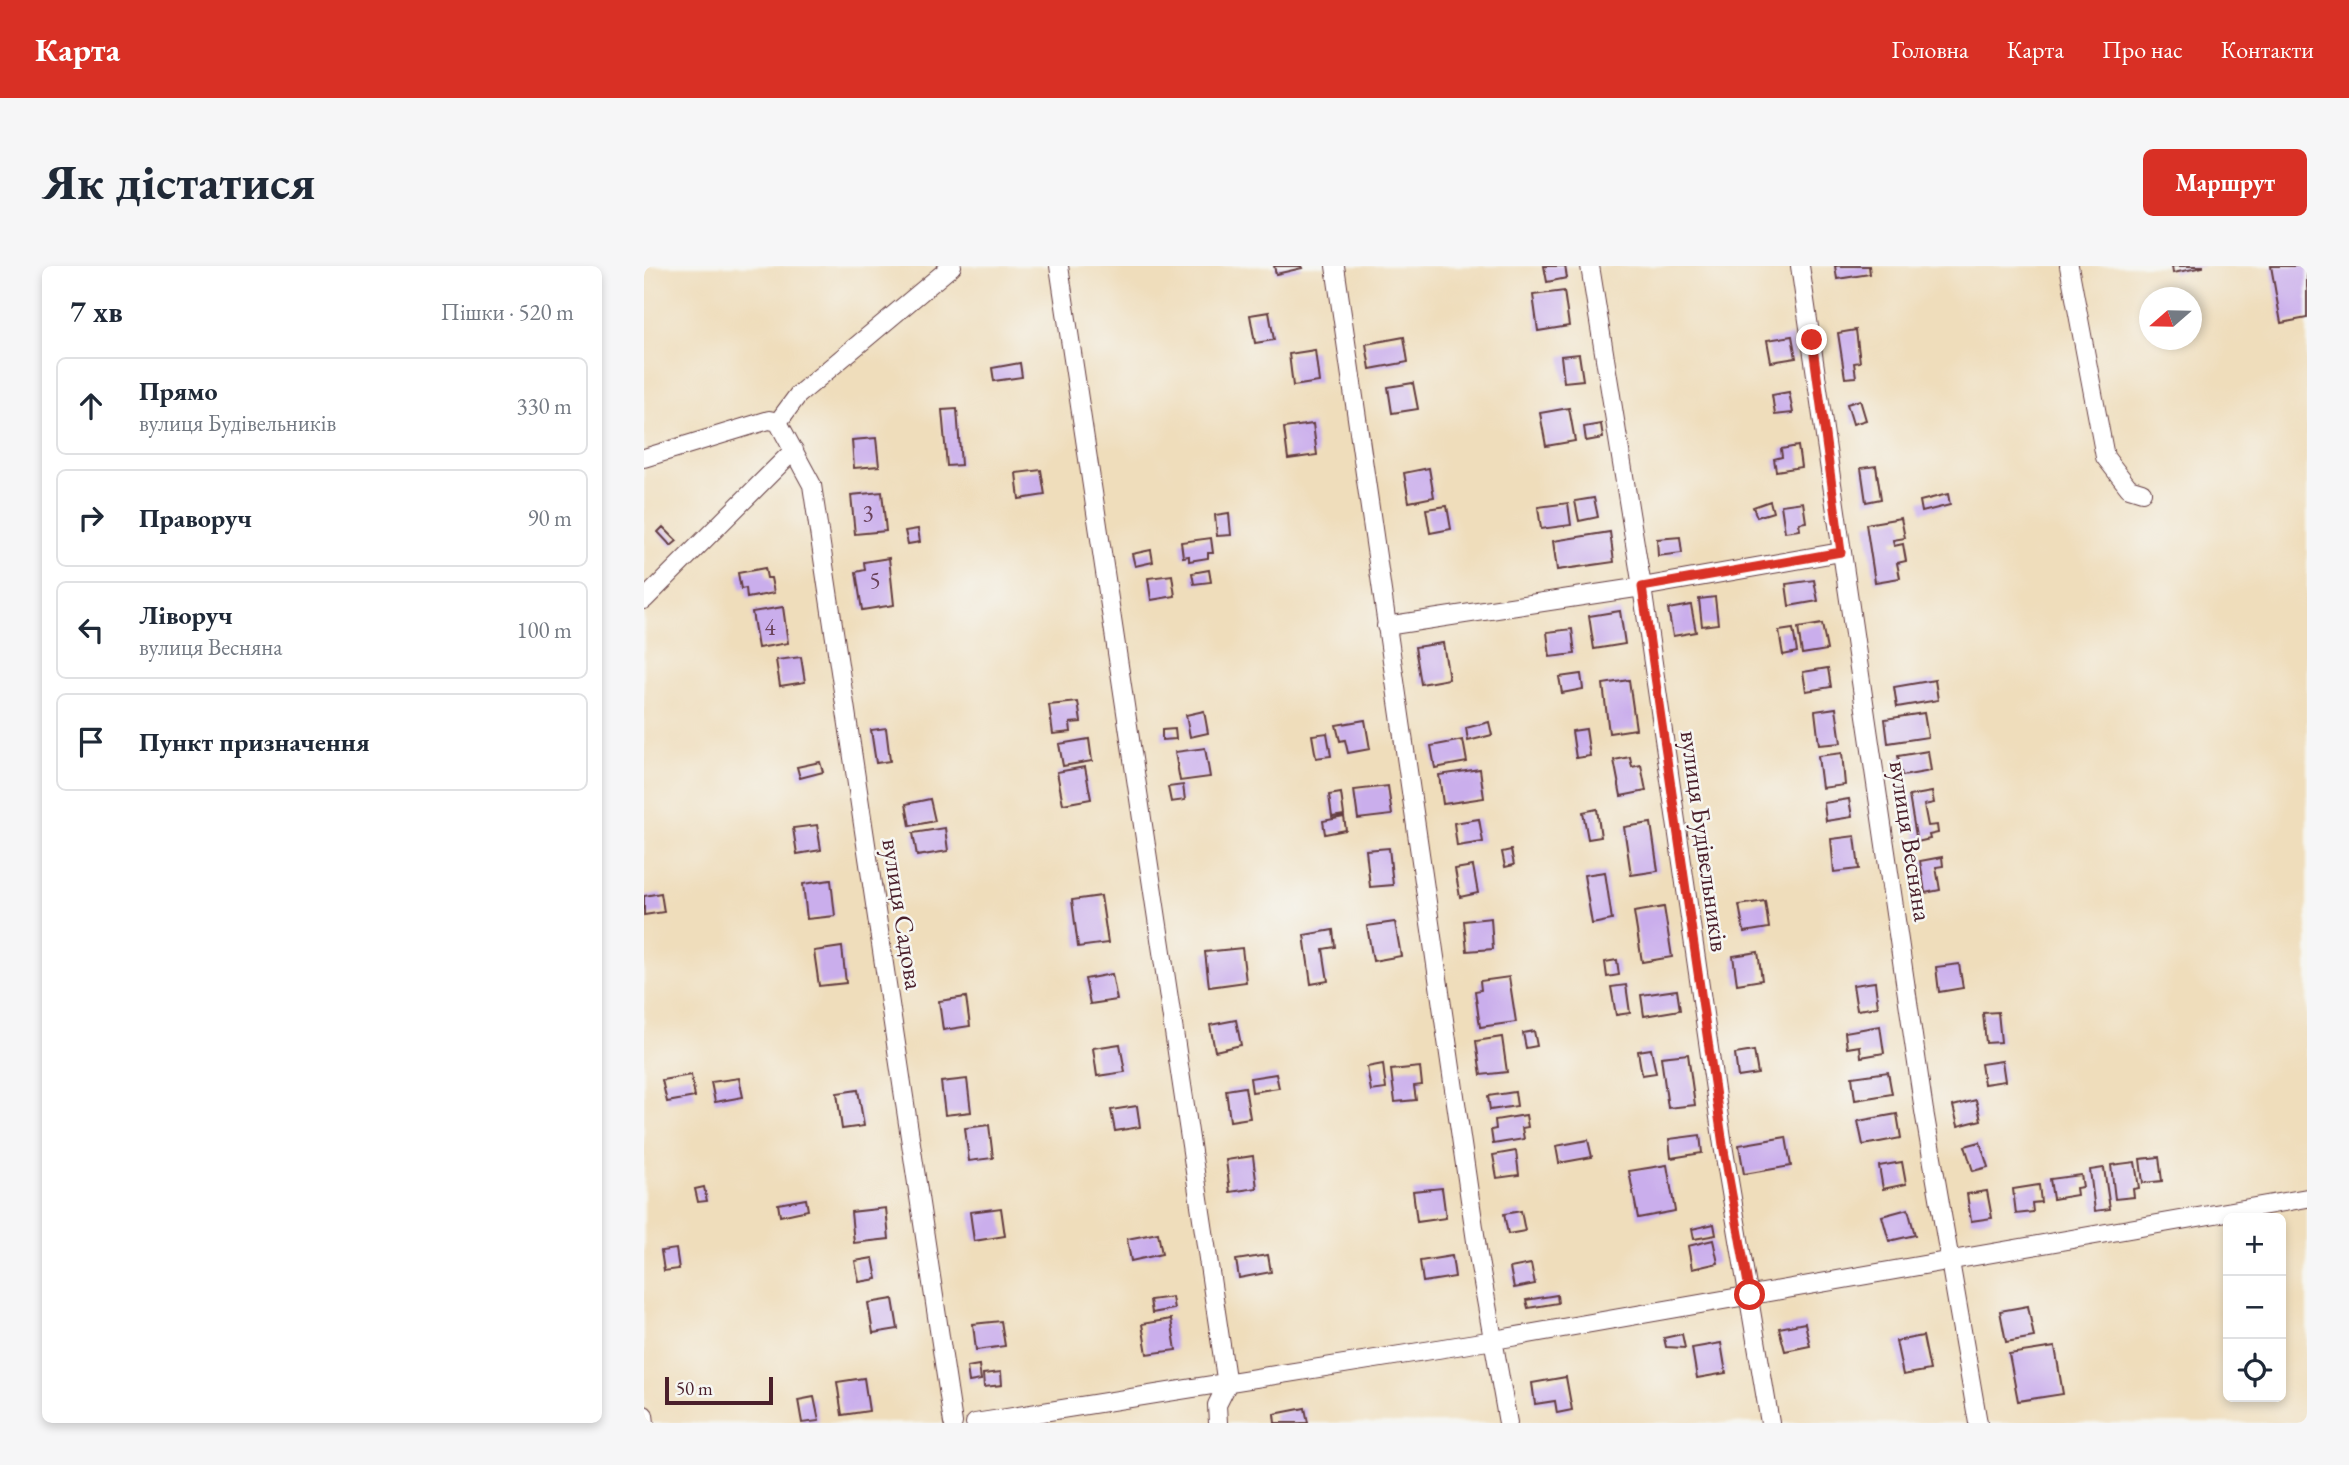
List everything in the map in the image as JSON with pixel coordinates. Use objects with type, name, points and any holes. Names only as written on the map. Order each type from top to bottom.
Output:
[{"type":"street","points":[[644,458],[769,421],[778,422],[798,395],[952,266]]},
{"type":"street","points":[[1059,266],[1227,1385],[1217,1405],[1218,1423]]},
{"type":"street","points":[[1335,266],[1478,1255],[1508,1423]]},
{"type":"street","name":"вулиця Будівельників","points":[[1590,266],[1642,587],[1723,1145],[1770,1423]]},
{"type":"street","name":"вулиця Весняна","points":[[1800,266],[1924,1111],[1978,1423]]},
{"type":"street","points":[[2069,266],[2105,457],[2129,488],[2142,492]]},
{"type":"street","name":"вулиця Садова","points":[[778,422],[812,485],[953,1423]]},
{"type":"street","points":[[644,600],[794,450]]},
{"type":"street","points":[[1386,626],[1642,587],[1841,552]]},
{"type":"street","points":[[976,1423],[1227,1385],[1494,1340],[2307,1198]]},
{"type":"street","points":[[644,1415],[645,1423]]},
{"type":"building","points":[[1274,266],[1301,266],[1302,268],[1276,274]]},
{"type":"building","points":[[1544,266],[1565,266],[1567,278],[1547,282]]},
{"type":"building","points":[[1835,266],[1869,266],[1870,274],[1837,279]]},
{"type":"building","points":[[2172,266],[2203,266],[2203,267],[2173,273]]},
{"type":"building","points":[[2271,266],[2307,266],[2307,318],[2281,323]]},
{"type":"building","points":[[1564,291],[1569,326],[1538,331],[1533,295]]},
{"type":"building","points":[[1269,312],[1274,340],[1255,343],[1250,315]]},
{"type":"building","points":[[1856,330],[1860,362],[1854,363],[1856,377],[1845,378],[1838,333]]},
{"type":"building","points":[[1792,336],[1796,358],[1771,362],[1767,340]]},
{"type":"building","points":[[1404,337],[1408,362],[1370,369],[1366,344]]},
{"type":"building","points":[[1315,350],[1319,382],[1293,386],[1289,354]]},
{"type":"building","points":[[1579,354],[1583,380],[1564,382],[1561,356]]},
{"type":"building","points":[[1020,363],[1022,377],[994,381],[992,368]]},
{"type":"building","points":[[1413,383],[1418,409],[1392,413],[1388,387]]},
{"type":"building","points":[[1789,392],[1793,413],[1775,415],[1772,395]]},
{"type":"building","points":[[1860,400],[1866,420],[1853,424],[1847,404]]},
{"type":"building","points":[[1569,408],[1575,441],[1546,446],[1540,413]]},
{"type":"building","points":[[957,409],[961,465],[947,466],[942,410]]},
{"type":"building","points":[[1313,424],[1317,455],[1288,459],[1284,428]]},
{"type":"building","points":[[1601,424],[1603,438],[1586,441],[1584,427]]},
{"type":"building","points":[[876,438],[879,466],[854,468],[852,440]]},
{"type":"building","points":[[1798,446],[1801,467],[1776,471],[1774,459],[1782,457],[1781,449]]},
{"type":"building","points":[[1876,466],[1881,499],[1866,502],[1861,468]]},
{"type":"building","points":[[1429,468],[1434,497],[1409,502],[1404,473]]},
{"type":"building","points":[[1041,470],[1045,495],[1019,499],[1016,473]]},
{"type":"building","points":[[882,492],[886,531],[855,534],[851,495]]},
{"type":"building","points":[[1948,494],[1950,505],[1922,512],[1920,501]]},
{"type":"building","points":[[1594,498],[1598,517],[1579,521],[1575,501]]},
{"type":"building","points":[[1770,501],[1773,512],[1757,517],[1753,507]]},
{"type":"building","points":[[1803,502],[1806,522],[1799,523],[1800,530],[1785,532],[1781,505]]},
{"type":"building","points":[[1568,503],[1571,525],[1541,529],[1538,507]]},
{"type":"building","points":[[1447,506],[1451,529],[1430,533],[1426,509]]},
{"type":"building","points":[[1229,513],[1231,535],[1217,536],[1215,515]]},
{"type":"building","points":[[1901,518],[1905,538],[1893,540],[1894,546],[1903,544],[1906,561],[1897,563],[1900,578],[1875,582],[1866,524]]},
{"type":"building","points":[[663,527],[677,541],[671,546],[658,532]]},
{"type":"building","points":[[918,529],[920,542],[908,544],[905,531]]},
{"type":"building","points":[[1610,532],[1614,562],[1557,570],[1553,541]]},
{"type":"building","points":[[1680,537],[1682,553],[1658,556],[1657,539]]},
{"type":"building","points":[[1211,538],[1213,553],[1208,553],[1208,558],[1189,561],[1189,556],[1183,557],[1181,542]]},
{"type":"building","points":[[1151,550],[1153,562],[1135,566],[1132,554]]},
{"type":"building","points":[[889,558],[894,605],[862,610],[856,572],[865,570],[864,562]]},
{"type":"building","points":[[765,568],[767,578],[771,578],[774,593],[747,598],[746,588],[741,589],[738,573]]},
{"type":"building","points":[[1209,570],[1211,582],[1194,584],[1192,573]]},
{"type":"building","points":[[1172,575],[1175,596],[1151,600],[1148,578]]},
{"type":"building","points":[[1814,580],[1818,601],[1789,606],[1786,584]]},
{"type":"building","points":[[1715,597],[1718,624],[1702,626],[1699,599]]},
{"type":"building","points":[[1691,605],[1696,632],[1673,636],[1668,609]]},
{"type":"building","points":[[783,607],[788,643],[758,648],[752,612]]},
{"type":"building","points":[[1620,611],[1625,644],[1594,649],[1589,616]]},
{"type":"building","points":[[1822,624],[1827,650],[1802,654],[1798,628]]},
{"type":"building","points":[[1572,629],[1575,654],[1550,657],[1547,632]]},
{"type":"building","points":[[1793,629],[1797,652],[1783,655],[1779,631]]},
{"type":"building","points":[[1443,643],[1449,679],[1421,684],[1415,647]]},
{"type":"building","points":[[801,657],[805,682],[780,686],[776,660]]},
{"type":"building","points":[[1828,668],[1831,687],[1806,691],[1803,672]]},
{"type":"building","points":[[1581,674],[1583,689],[1562,693],[1559,677]]},
{"type":"building","points":[[1629,680],[1636,729],[1609,733],[1603,684]]},
{"type":"building","points":[[1935,680],[1938,700],[1897,707],[1894,687]]},
{"type":"building","points":[[1078,702],[1081,722],[1070,723],[1071,732],[1053,734],[1049,705]]},
{"type":"building","points":[[1836,708],[1841,743],[1819,745],[1815,711]]},
{"type":"building","points":[[1204,711],[1208,733],[1190,737],[1186,715]]},
{"type":"building","points":[[1924,713],[1928,737],[1888,743],[1885,719]]},
{"type":"building","points":[[1365,720],[1370,749],[1348,753],[1345,740],[1340,741],[1336,725]]},
{"type":"building","points":[[1489,722],[1492,735],[1468,741],[1466,728]]},
{"type":"building","points":[[886,728],[890,761],[876,763],[871,730]]},
{"type":"building","points":[[1175,729],[1176,739],[1162,740],[1162,730]]},
{"type":"building","points":[[1586,729],[1590,756],[1576,758],[1572,731]]},
{"type":"building","points":[[1327,733],[1331,756],[1316,758],[1312,735]]},
{"type":"building","points":[[1089,739],[1092,761],[1063,766],[1059,744]]},
{"type":"building","points":[[1463,740],[1467,762],[1435,768],[1431,746]]},
{"type":"building","points":[[1205,748],[1210,777],[1180,781],[1175,752]]},
{"type":"building","points":[[1928,751],[1931,771],[1902,776],[1898,756]]},
{"type":"building","points":[[1842,753],[1845,785],[1822,788],[1818,756]]},
{"type":"building","points":[[1630,757],[1632,767],[1641,765],[1646,791],[1621,796],[1614,760]]},
{"type":"building","points":[[820,762],[823,772],[800,778],[797,767]]},
{"type":"building","points":[[1085,767],[1091,799],[1063,804],[1057,772]]},
{"type":"building","points":[[1480,769],[1484,798],[1443,804],[1439,775]]},
{"type":"building","points":[[1183,785],[1185,800],[1171,802],[1168,787]]},
{"type":"building","points":[[1388,786],[1392,815],[1358,819],[1354,790]]},
{"type":"building","points":[[1932,792],[1934,803],[1924,805],[1928,826],[1937,825],[1938,833],[1929,835],[1930,839],[1917,842],[1909,796]]},
{"type":"building","points":[[1341,793],[1344,815],[1332,817],[1329,795]]},
{"type":"building","points":[[930,799],[935,821],[910,826],[906,804]]},
{"type":"building","points":[[1849,799],[1852,817],[1826,821],[1824,803]]},
{"type":"building","points":[[1597,809],[1601,837],[1588,839],[1583,812]]},
{"type":"building","points":[[1344,817],[1346,830],[1325,834],[1323,821]]},
{"type":"building","points":[[1479,819],[1483,842],[1457,846],[1454,823]]},
{"type":"building","points":[[1651,823],[1658,871],[1631,875],[1624,827]]},
{"type":"building","points":[[817,825],[821,850],[797,854],[793,828]]},
{"type":"building","points":[[945,828],[948,851],[917,856],[913,833]]},
{"type":"building","points":[[1855,836],[1859,869],[1834,872],[1831,839]]},
{"type":"building","points":[[1389,848],[1393,885],[1370,887],[1366,850]]},
{"type":"building","points":[[1511,850],[1514,865],[1505,867],[1502,852]]},
{"type":"building","points":[[1942,857],[1943,866],[1936,867],[1940,890],[1925,893],[1920,861]]},
{"type":"building","points":[[1473,866],[1478,893],[1460,897],[1455,869]]},
{"type":"building","points":[[1605,872],[1612,920],[1592,924],[1584,875]]},
{"type":"building","points":[[831,880],[835,916],[807,919],[803,884]]},
{"type":"building","points":[[661,893],[664,912],[644,915],[644,896]]},
{"type":"building","points":[[1101,896],[1108,943],[1078,947],[1072,900]]},
{"type":"building","points":[[1765,901],[1769,928],[1744,932],[1739,905]]},
{"type":"building","points":[[1664,907],[1672,957],[1642,962],[1634,912]]},
{"type":"building","points":[[1491,918],[1493,949],[1467,951],[1464,921]]},
{"type":"building","points":[[1395,922],[1401,956],[1373,961],[1367,926]]},
{"type":"building","points":[[1333,930],[1335,947],[1323,949],[1328,981],[1311,984],[1304,935]]},
{"type":"building","points":[[842,947],[846,983],[819,986],[814,951]]},
{"type":"building","points":[[1242,948],[1246,982],[1209,987],[1205,952]]},
{"type":"building","points":[[1758,952],[1762,980],[1737,984],[1733,956]]},
{"type":"building","points":[[1617,960],[1619,975],[1607,977],[1605,962]]},
{"type":"building","points":[[1959,964],[1963,988],[1939,992],[1936,967]]},
{"type":"building","points":[[1112,974],[1117,1000],[1090,1004],[1085,979]]},
{"type":"building","points":[[1509,977],[1516,1022],[1480,1027],[1475,991],[1481,990],[1480,981]]},
{"type":"building","points":[[1875,982],[1878,1007],[1857,1010],[1853,985]]},
{"type":"building","points":[[1626,985],[1630,1013],[1616,1015],[1611,987]]},
{"type":"building","points":[[1677,990],[1680,1010],[1644,1016],[1641,995]]},
{"type":"building","points":[[966,997],[970,1026],[943,1030],[939,1001]]},
{"type":"building","points":[[1998,1012],[2001,1042],[1986,1043],[1983,1013]]},
{"type":"building","points":[[1236,1020],[1241,1045],[1215,1051],[1210,1025]]},
{"type":"building","points":[[1880,1026],[1884,1053],[1861,1057],[1860,1046],[1847,1048],[1845,1032]]},
{"type":"building","points":[[1534,1031],[1537,1046],[1526,1048],[1523,1033]]},
{"type":"building","points":[[1502,1037],[1507,1072],[1481,1075],[1476,1041]]},
{"type":"building","points":[[1120,1044],[1125,1072],[1097,1076],[1093,1048]]},
{"type":"building","points":[[1651,1049],[1656,1073],[1642,1075],[1638,1051]]},
{"type":"building","points":[[1754,1051],[1758,1074],[1738,1077],[1735,1054]]},
{"type":"building","points":[[1688,1054],[1695,1105],[1668,1108],[1661,1057]]},
{"type":"building","points":[[2002,1061],[2005,1081],[1984,1084],[1981,1064]]},
{"type":"building","points":[[1383,1064],[1386,1089],[1371,1091],[1367,1067]]},
{"type":"building","points":[[1420,1067],[1422,1085],[1414,1086],[1416,1100],[1395,1102],[1391,1070]]},
{"type":"building","points":[[1888,1072],[1892,1094],[1855,1100],[1852,1077]]},
{"type":"building","points":[[1276,1074],[1279,1088],[1252,1092],[1250,1078]]},
{"type":"building","points":[[691,1075],[695,1097],[667,1102],[662,1080]]},
{"type":"building","points":[[739,1078],[743,1097],[715,1102],[711,1082]]},
{"type":"building","points":[[967,1079],[971,1112],[945,1115],[941,1082]]},
{"type":"building","points":[[1245,1087],[1250,1118],[1230,1121],[1226,1090]]},
{"type":"building","points":[[858,1090],[864,1126],[842,1129],[837,1093]]},
{"type":"building","points":[[1515,1092],[1517,1106],[1490,1110],[1488,1096]]},
{"type":"building","points":[[1976,1100],[1981,1120],[1958,1126],[1953,1106]]},
{"type":"building","points":[[1137,1106],[1140,1127],[1115,1131],[1111,1110]]},
{"type":"building","points":[[1897,1114],[1901,1138],[1863,1145],[1858,1121]]},
{"type":"building","points":[[1526,1115],[1528,1127],[1522,1128],[1524,1139],[1493,1144],[1491,1130],[1496,1129],[1495,1120]]},
{"type":"building","points":[[989,1125],[993,1158],[969,1161],[965,1128]]},
{"type":"building","points":[[1700,1135],[1702,1153],[1671,1158],[1669,1139]]},
{"type":"building","points":[[1786,1137],[1791,1166],[1744,1174],[1739,1145]]},
{"type":"building","points":[[1588,1140],[1592,1157],[1559,1163],[1556,1146]]},
{"type":"building","points":[[1980,1142],[1988,1167],[1973,1171],[1965,1146]]},
{"type":"building","points":[[1516,1151],[1519,1175],[1497,1178],[1493,1155]]},
{"type":"building","points":[[1253,1156],[1257,1188],[1230,1192],[1226,1160]]},
{"type":"building","points":[[2159,1157],[2162,1181],[2143,1183],[2140,1159]]},
{"type":"building","points":[[1902,1162],[1906,1184],[1883,1189],[1879,1166]]},
{"type":"building","points":[[2135,1162],[2139,1188],[2133,1189],[2134,1197],[2115,1199],[2111,1165]]},
{"type":"building","points":[[1667,1165],[1675,1211],[1638,1218],[1629,1171]]},
{"type":"building","points":[[2104,1168],[2110,1209],[2095,1211],[2090,1170]]},
{"type":"building","points":[[2081,1175],[2083,1187],[2076,1188],[2077,1195],[2053,1199],[2050,1179]]},
{"type":"building","points":[[2039,1185],[2041,1202],[2032,1203],[2033,1212],[2016,1214],[2013,1189]]},
{"type":"building","points":[[704,1187],[707,1201],[698,1202],[695,1189]]},
{"type":"building","points":[[1442,1188],[1446,1218],[1417,1222],[1413,1191]]},
{"type":"building","points":[[1987,1191],[1992,1218],[1971,1221],[1967,1194]]},
{"type":"building","points":[[806,1199],[808,1210],[780,1216],[778,1204]]},
{"type":"building","points":[[886,1208],[889,1239],[854,1243],[851,1212]]},
{"type":"building","points":[[1001,1208],[1005,1236],[974,1241],[970,1212]]},
{"type":"building","points":[[1908,1209],[1915,1235],[1889,1241],[1882,1216]]},
{"type":"building","points":[[1521,1211],[1525,1231],[1508,1234],[1504,1214]]},
{"type":"building","points":[[1714,1224],[1716,1235],[1694,1239],[1692,1229]]},
{"type":"building","points":[[1158,1233],[1162,1254],[1131,1261],[1127,1239]]},
{"type":"building","points":[[1713,1240],[1718,1263],[1692,1269],[1688,1246]]},
{"type":"building","points":[[676,1249],[679,1269],[664,1271],[661,1251]]},
{"type":"building","points":[[1268,1255],[1271,1272],[1239,1278],[1236,1260]]},
{"type":"building","points":[[1452,1256],[1455,1277],[1423,1282],[1420,1261]]},
{"type":"building","points":[[873,1258],[877,1279],[859,1282],[855,1261]]},
{"type":"building","points":[[1531,1264],[1535,1284],[1514,1288],[1510,1268]]},
{"type":"building","points":[[1557,1295],[1558,1303],[1528,1308],[1526,1300]]},
{"type":"building","points":[[1172,1297],[1174,1309],[1152,1313],[1150,1300]]},
{"type":"building","points":[[893,1299],[898,1329],[873,1333],[868,1303]]},
{"type":"building","points":[[2028,1306],[2034,1337],[2006,1342],[2000,1311]]},
{"type":"building","points":[[1171,1319],[1176,1350],[1147,1354],[1142,1324]]},
{"type":"building","points":[[1001,1321],[1005,1346],[976,1350],[973,1324]]},
{"type":"building","points":[[1805,1323],[1810,1346],[1785,1351],[1779,1328]]},
{"type":"building","points":[[1682,1334],[1685,1348],[1666,1347],[1664,1338]]},
{"type":"building","points":[[1923,1336],[1930,1370],[1903,1375],[1896,1341]]},
{"type":"building","points":[[1721,1343],[1726,1373],[1697,1378],[1692,1348]]},
{"type":"building","points":[[2055,1347],[2063,1394],[2018,1401],[2009,1354]]},
{"type":"building","points":[[979,1365],[981,1380],[969,1382],[967,1367]]},
{"type":"building","points":[[1001,1372],[1002,1385],[984,1387],[983,1374]]},
{"type":"building","points":[[1566,1377],[1572,1410],[1557,1413],[1555,1401],[1535,1404],[1532,1383]]},
{"type":"building","points":[[864,1378],[869,1411],[842,1415],[837,1382]]},
{"type":"building","points":[[814,1397],[819,1421],[802,1423],[798,1400]]},
{"type":"building","points":[[1305,1408],[1308,1423],[1275,1423],[1274,1414]]},
{"type":"route","points":[[1750,1295],[1723,1145],[1642,587],[1841,552],[1812,340]]}]
